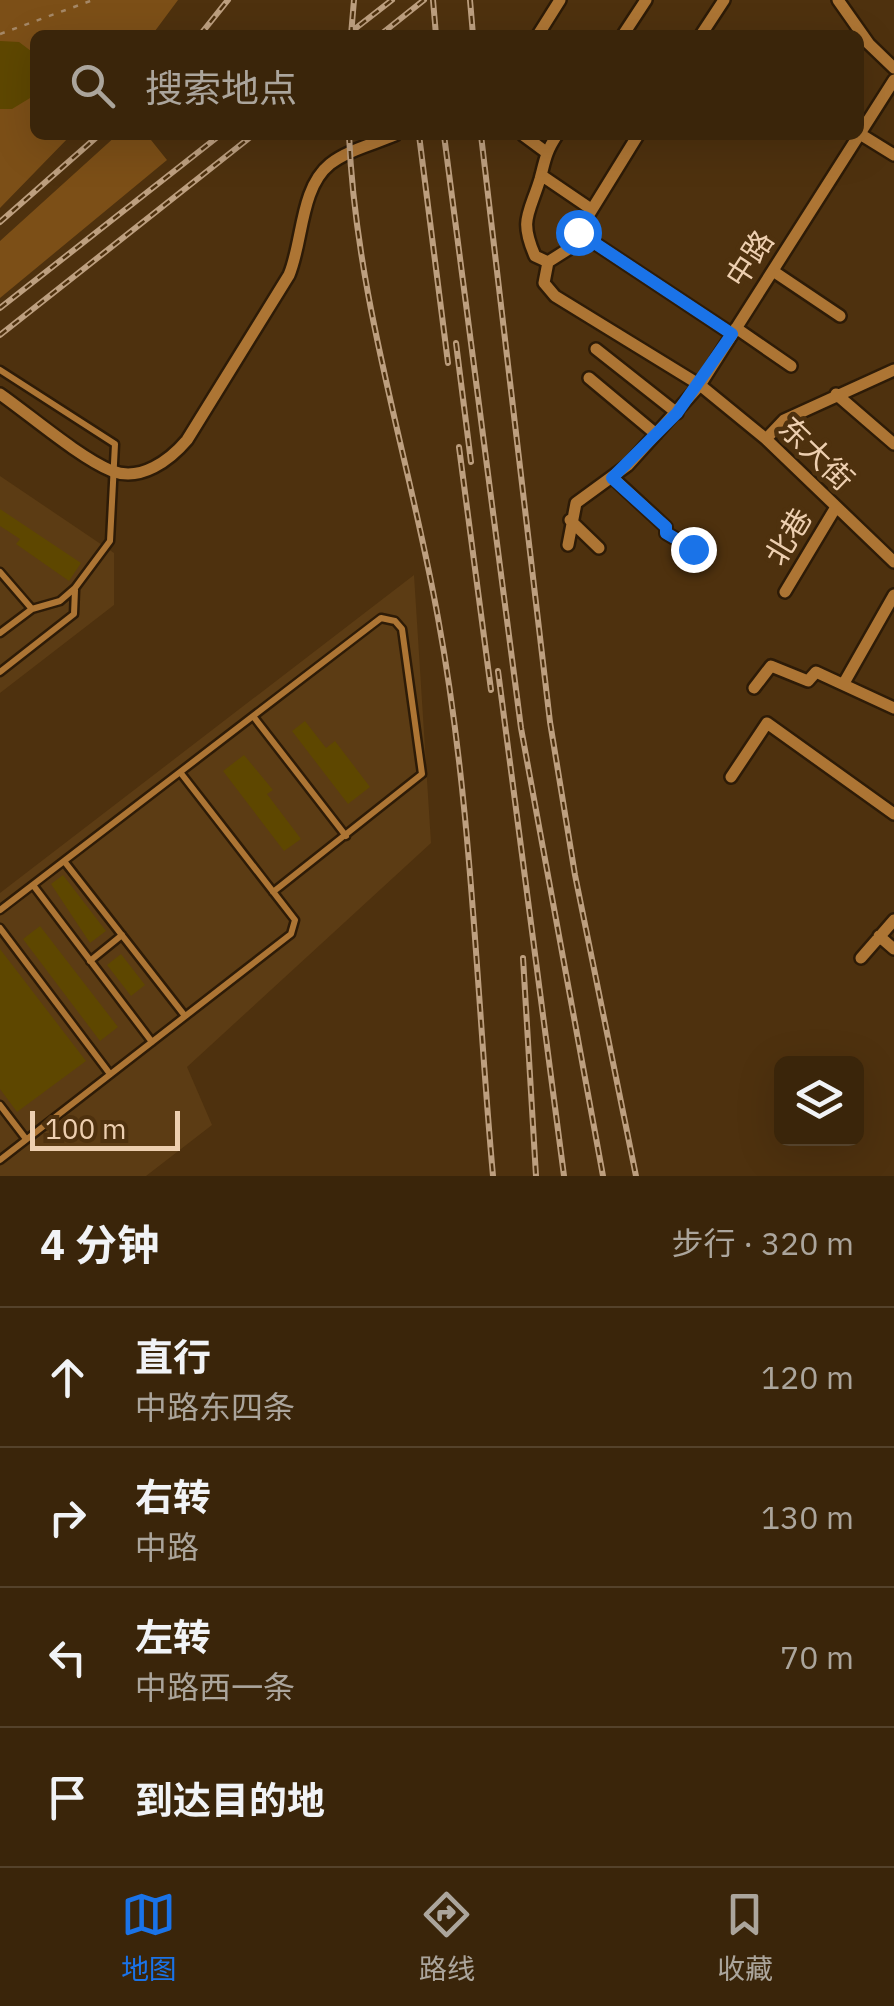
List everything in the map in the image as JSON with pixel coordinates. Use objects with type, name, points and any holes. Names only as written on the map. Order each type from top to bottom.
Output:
[{"type":"street","points":[[541,30],[560,0]]},
{"type":"street","points":[[626,30],[646,0]]},
{"type":"street","points":[[705,30],[724,0]]},
{"type":"street","points":[[838,0],[859,30]]},
{"type":"street","points":[[864,37],[894,68]]},
{"type":"street","name":"中路","points":[[864,128],[894,80]]},
{"type":"street","points":[[864,136],[894,155]]},
{"type":"street","points":[[0,394],[113,472],[139,472],[169,460],[187,440],[289,275],[298,253],[307,203],[326,167],[385,140]]},
{"type":"street","points":[[530,140],[546,152]]},
{"type":"street","points":[[554,140],[526,209],[524,232],[535,256],[548,262],[566,250],[635,140]]},
{"type":"street","name":"中路","points":[[570,520],[576,503],[612,478],[700,385],[856,140]]},
{"type":"street","points":[[541,175],[590,208]]},
{"type":"street","points":[[578,232],[792,366]]},
{"type":"street","name":"东大街","points":[[548,262],[544,283],[555,296],[700,385],[766,439],[894,562]]},
{"type":"street","points":[[773,271],[840,316]]},
{"type":"street","points":[[596,349],[677,413]]},
{"type":"street","points":[[766,439],[784,420],[894,370]]},
{"type":"street","points":[[589,378],[656,434]]},
{"type":"street","points":[[836,394],[894,444]]},
{"type":"street","points":[[612,478],[666,527],[666,533],[693,549]]},
{"type":"street","name":"北巷","points":[[785,592],[836,507]]},
{"type":"street","points":[[568,545],[570,520]]},
{"type":"street","points":[[570,520],[599,548]]},
{"type":"street","points":[[844,683],[894,595]]},
{"type":"street","points":[[754,688],[771,666],[808,681],[816,672],[894,708]]},
{"type":"street","points":[[731,776],[767,723],[894,814]]},
{"type":"street","points":[[862,958],[894,920]]},
{"type":"street","points":[[879,936],[894,949]]},
{"type":"lane","points":[[0,370],[115,444],[110,540],[75,588],[60,601],[32,609],[0,633]]},
{"type":"lane","points":[[0,572],[32,609]]},
{"type":"lane","points":[[0,672],[74,614],[75,588]]},
{"type":"lane","points":[[0,910],[380,618],[395,621],[402,630],[422,774],[273,892]]},
{"type":"lane","points":[[253,716],[346,836]]},
{"type":"lane","points":[[0,1160],[291,934],[294,920],[180,772]]},
{"type":"lane","points":[[64,861],[185,1016]]},
{"type":"lane","points":[[33,885],[152,1042]]},
{"type":"lane","points":[[0,928],[110,1074]]},
{"type":"lane","points":[[90,961],[122,935]]},
{"type":"lane","points":[[0,1106],[26,1139]]},
{"type":"path","points":[[0,34],[93,0]]},
{"type":"shaded area","points":[[0,0],[178,0],[156,30],[30,30],[30,140],[66,140],[0,208]]},
{"type":"shaded area","points":[[111,140],[151,140],[167,160],[0,298],[0,241]]},
{"type":"shaded area","points":[[0,476],[114,553],[114,605],[0,693]]},
{"type":"shaded area","points":[[414,575],[431,843],[187,1067],[212,1125],[146,1176],[0,1176],[0,893]]},
{"type":"building","points":[[0,41],[19,42],[30,50],[30,98],[12,109],[0,109]]},
{"type":"building","points":[[0,509],[81,563],[69,581],[16,544],[20,539],[0,526]]},
{"type":"building","points":[[305,721],[326,748],[335,741],[370,787],[348,804],[292,731]]},
{"type":"building","points":[[244,755],[273,790],[267,794],[301,839],[284,851],[223,771]]},
{"type":"building","points":[[63,875],[106,931],[90,943],[51,884]]},
{"type":"building","points":[[40,926],[118,1027],[100,1041],[23,939]]},
{"type":"building","points":[[0,949],[86,1061],[17,1112],[0,1089]]},
{"type":"building","points":[[121,954],[145,985],[131,996],[107,965]]},
{"type":"railway","points":[[204,30],[228,0]]},
{"type":"railway","points":[[351,30],[354,0]]},
{"type":"railway","points":[[353,30],[392,0]]},
{"type":"railway","points":[[386,30],[424,0]]},
{"type":"railway","points":[[433,0],[436,30]]},
{"type":"railway","points":[[470,0],[473,30]]},
{"type":"railway","points":[[0,222],[93,140]]},
{"type":"railway","points":[[0,308],[214,140]]},
{"type":"railway","points":[[0,335],[247,140]]},
{"type":"railway","points":[[349,140],[362,257],[438,618],[459,757],[493,1176]]},
{"type":"railway","points":[[420,140],[448,363]]},
{"type":"railway","points":[[445,140],[521,728],[603,1176]]},
{"type":"railway","points":[[482,140],[550,722],[575,875],[636,1176]]},
{"type":"railway","points":[[456,343],[471,462]]},
{"type":"railway","points":[[459,447],[491,690]]},
{"type":"railway","points":[[498,671],[564,1176]]},
{"type":"railway","points":[[523,958],[536,1176]]},
{"type":"route","points":[[578,232],[732,334],[677,413],[612,478],[666,527],[666,533],[693,549]]}]
